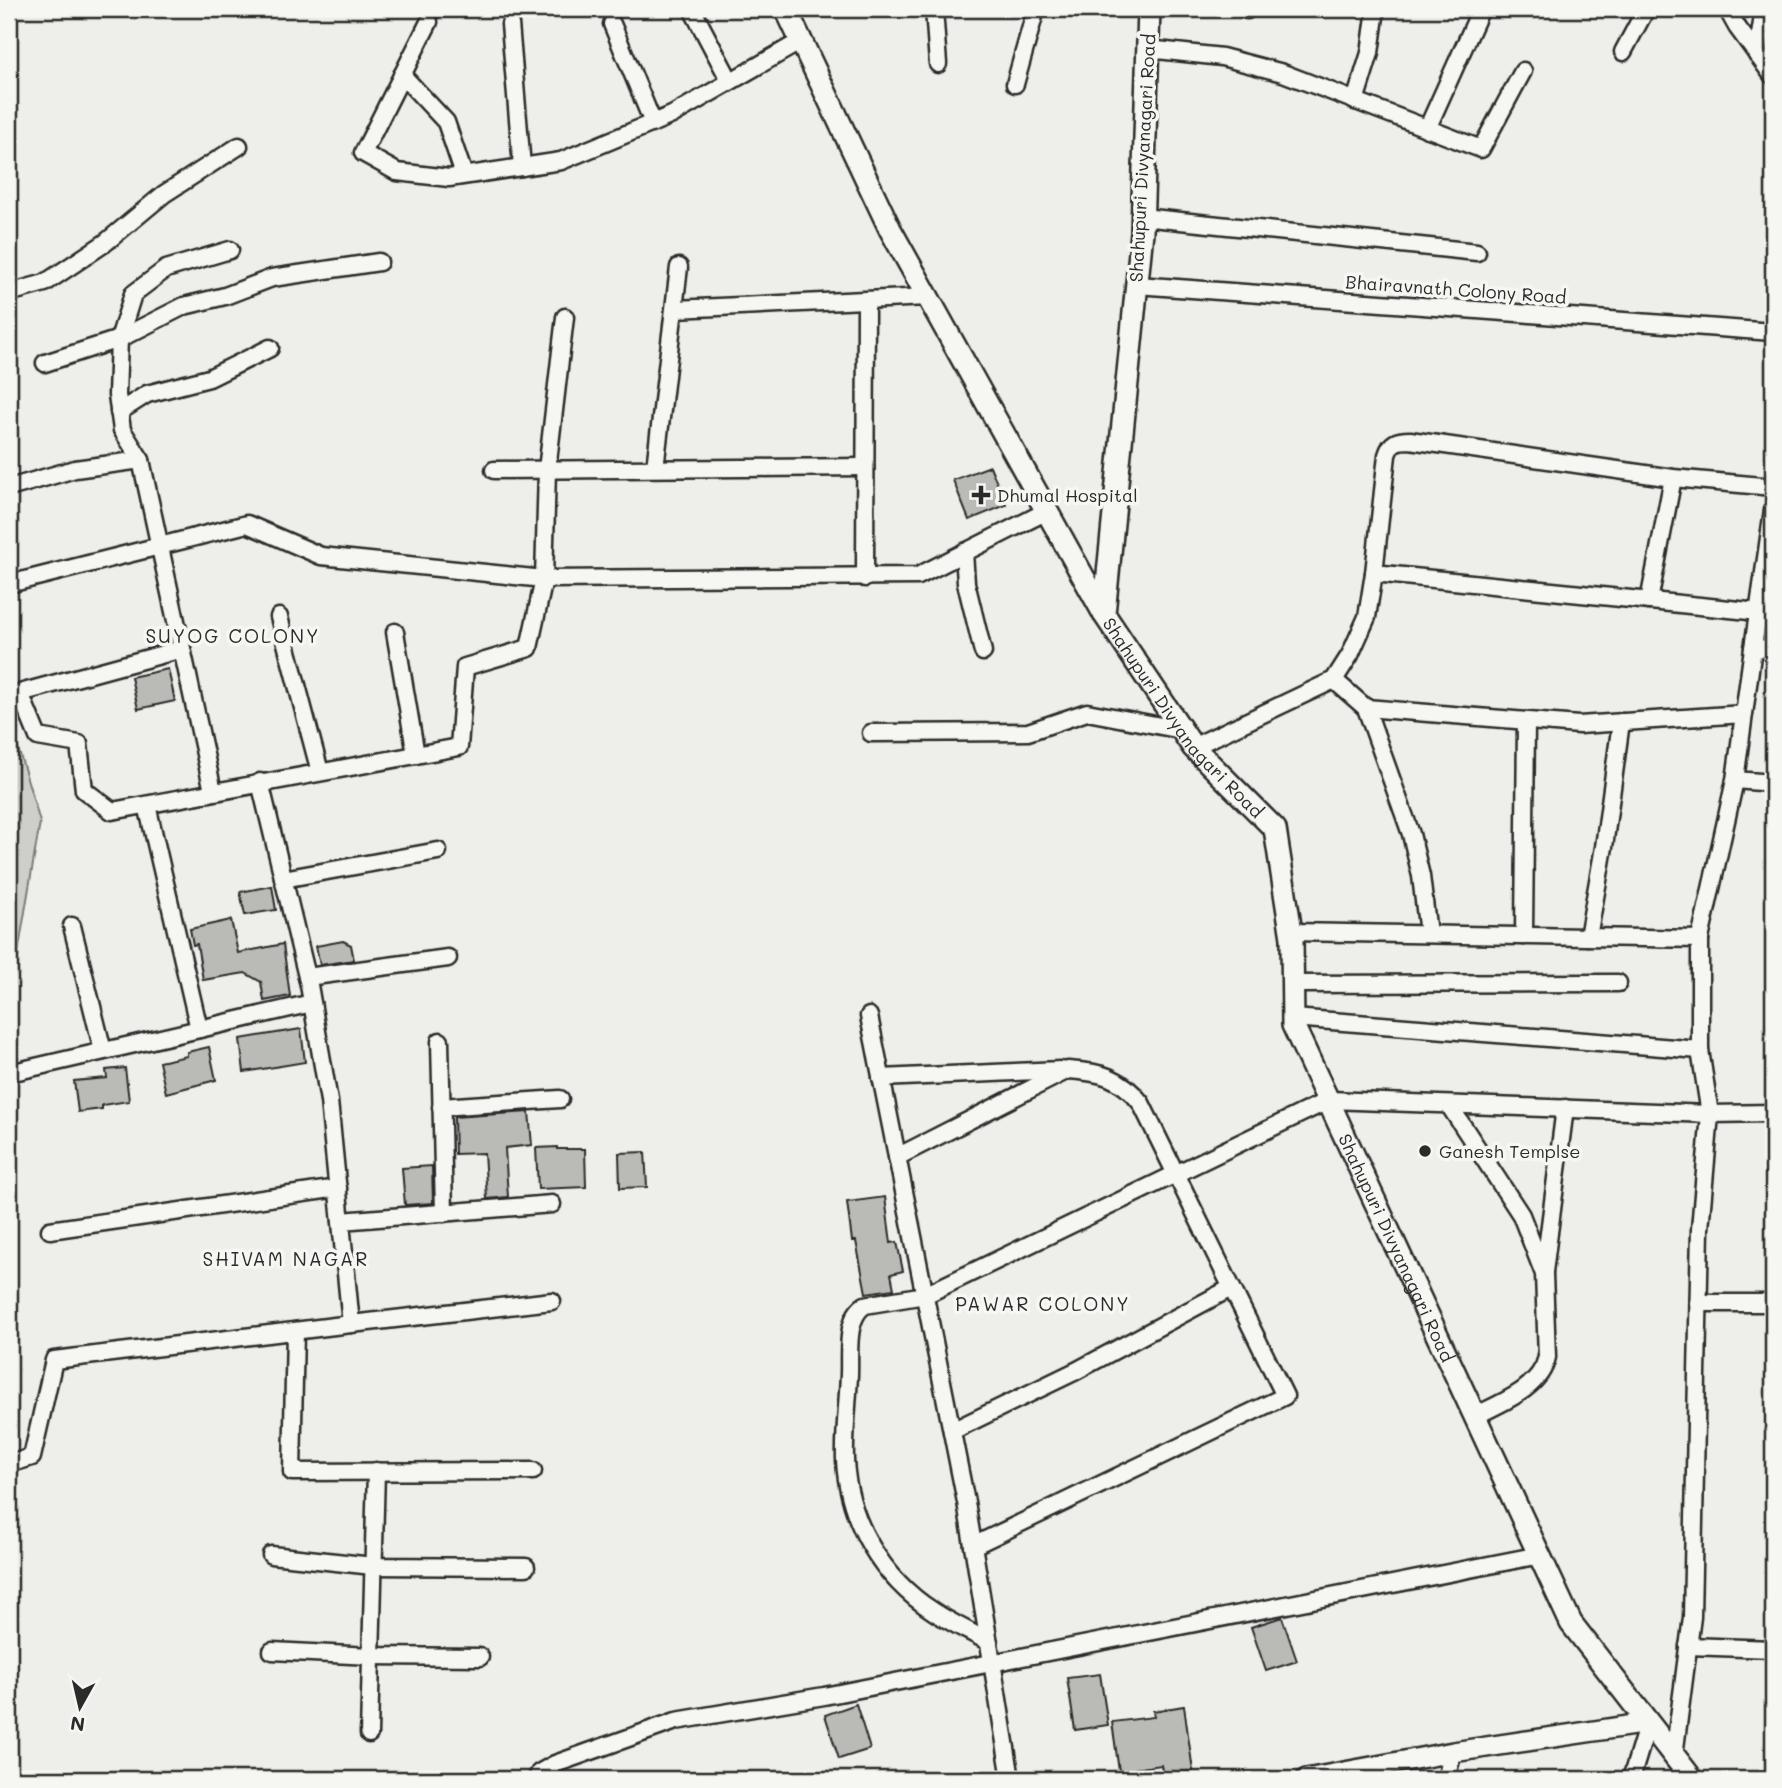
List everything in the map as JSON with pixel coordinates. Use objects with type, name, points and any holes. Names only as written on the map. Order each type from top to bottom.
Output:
[{"type":"main road","points":[[786,9],[890,229],[1104,614]]},
{"type":"main road","name":"Shahupuri Divyanagari Road","points":[[1149,9],[1137,285],[1104,614],[1188,738],[1275,829],[1291,932],[1293,1024],[1571,1623],[1692,1779]]},
{"type":"street","points":[[692,9],[730,81]]},
{"type":"street","points":[[934,9],[938,64]]},
{"type":"street","points":[[1015,84],[1036,9]]},
{"type":"street","points":[[1355,101],[1370,52],[1376,9]]},
{"type":"street","points":[[1427,129],[1481,9]]},
{"type":"street","points":[[1623,52],[1646,9]]},
{"type":"street","points":[[1727,9],[1773,76]]},
{"type":"street","points":[[1757,55],[1764,9]]},
{"type":"street","points":[[429,22],[363,153],[397,172],[449,178],[561,161],[672,115],[801,41]]},
{"type":"street","points":[[510,24],[522,167]]},
{"type":"street","points":[[612,24],[653,123]]},
{"type":"street","points":[[1148,49],[1222,57],[1283,73],[1480,149],[1523,71]]},
{"type":"street","points":[[402,75],[446,122],[464,175]]},
{"type":"street","points":[[9,293],[45,283],[105,243],[164,194],[239,146]]},
{"type":"street","points":[[1142,217],[1477,252]]},
{"type":"street","points":[[213,791],[141,460],[122,430],[117,395],[119,339],[133,294],[166,269],[230,250]]},
{"type":"street","points":[[45,363],[119,339],[184,306],[225,296],[272,278],[379,261]]},
{"type":"street","points":[[655,468],[679,267]]},
{"type":"street","name":"Bhairavnath Colony Road","points":[[1137,285],[1773,332]]},
{"type":"street","points":[[675,309],[928,297]]},
{"type":"street","points":[[864,578],[866,301]]},
{"type":"street","points":[[182,649],[20,694],[38,737],[79,744],[84,790],[112,811],[459,747],[465,667],[529,648],[544,579],[547,470],[565,317]]},
{"type":"street","points":[[119,412],[147,394],[209,378],[270,348]]},
{"type":"street","points":[[871,733],[1028,732],[1087,712],[1188,738],[1334,680],[1350,655],[1367,617],[1387,455],[1390,446],[1398,440],[1673,478],[1773,487]]},
{"type":"street","points":[[9,488],[75,469],[141,460]]},
{"type":"street","points":[[494,470],[864,467]]},
{"type":"street","points":[[1649,601],[1673,478]]},
{"type":"street","points":[[1674,1756],[1692,1617],[1700,1229],[1710,1114],[1700,1049],[1700,939],[1735,780],[1773,510]]},
{"type":"street","points":[[10,578],[160,546],[247,524],[321,556],[544,579],[918,576],[1047,511]]},
{"type":"street","points":[[964,552],[966,583],[983,652]]},
{"type":"street","points":[[1374,573],[1759,611]]},
{"type":"street","points":[[279,617],[320,772]]},
{"type":"street","points":[[395,632],[416,755]]},
{"type":"street","points":[[1753,648],[1773,649]]},
{"type":"street","points":[[1334,680],[1366,708],[1411,834],[1421,876],[1428,934]]},
{"type":"street","points":[[1366,708],[1579,725],[1744,714]]},
{"type":"street","points":[[1524,936],[1526,721]]},
{"type":"street","points":[[1588,937],[1604,847],[1621,722]]},
{"type":"street","points":[[1735,780],[1773,783]]},
{"type":"street","points":[[260,782],[307,977],[329,1101],[351,1324]]},
{"type":"street","points":[[148,805],[200,1029]]},
{"type":"street","points":[[283,879],[438,850]]},
{"type":"street","points":[[72,926],[103,1051]]},
{"type":"street","points":[[1291,932],[1700,939]]},
{"type":"street","points":[[307,977],[448,958]]},
{"type":"street","points":[[1293,984],[1618,983]]},
{"type":"street","points":[[18,1071],[312,1003]]},
{"type":"street","points":[[869,1016],[952,1431],[1011,1779]]},
{"type":"street","points":[[1293,1018],[1700,1049]]},
{"type":"street","points":[[440,1041],[444,1213]]},
{"type":"street","points":[[881,1078],[1068,1070],[1092,1072],[1116,1079],[1130,1089],[1141,1103],[1174,1175],[1285,1396],[973,1546]]},
{"type":"street","points":[[897,1157],[1068,1070]]},
{"type":"street","points":[[441,1107],[560,1099]]},
{"type":"street","points":[[989,1642],[932,1611],[889,1572],[867,1543],[852,1502],[845,1460],[853,1317],[857,1310],[865,1305],[925,1295],[1328,1100],[1773,1114]]},
{"type":"street","points":[[1449,1105],[1521,1215],[1544,1275]]},
{"type":"street","points":[[1475,1416],[1536,1380],[1544,1368],[1547,1357],[1544,1275],[1565,1108]]},
{"type":"street","points":[[50,1230],[338,1188]]},
{"type":"street","points":[[341,1221],[552,1204]]},
{"type":"street","points":[[952,1431],[1076,1371],[1231,1288]]},
{"type":"street","points":[[9,1464],[32,1457],[54,1360],[552,1301]]},
{"type":"street","points":[[1698,1303],[1773,1303]]},
{"type":"street","points":[[295,1331],[292,1472],[533,1471]]},
{"type":"street","points":[[369,1734],[376,1471]]},
{"type":"street","points":[[271,1555],[373,1566],[526,1567]]},
{"type":"street","points":[[537,1779],[539,1773],[555,1764],[676,1721],[992,1664],[1540,1555]]},
{"type":"street","points":[[1688,1646],[1773,1649]]},
{"type":"street","points":[[272,1651],[371,1657],[480,1657]]},
{"type":"street","points":[[1306,1779],[1453,1752],[1648,1723],[1630,1779]]},
{"type":"street","points":[[1446,1779],[1453,1752]]},
{"type":"shaded area","points":[[9,739],[18,748],[40,822],[9,1007]]},
{"type":"building","points":[[990,466],[1006,505],[969,520],[953,480]]},
{"type":"building","points":[[168,669],[175,701],[138,709],[131,677]]},
{"type":"building","points":[[272,886],[276,910],[245,915],[240,892]]},
{"type":"building","points":[[231,920],[238,953],[283,944],[290,996],[264,1001],[261,982],[245,973],[203,980],[197,944],[193,945],[190,929]]},
{"type":"building","points":[[343,941],[351,945],[354,960],[320,965],[316,946]]},
{"type":"building","points":[[301,1029],[305,1062],[244,1072],[240,1039]]},
{"type":"building","points":[[209,1047],[216,1080],[166,1093],[159,1062],[187,1056],[187,1052]]},
{"type":"building","points":[[125,1068],[129,1101],[102,1105],[102,1109],[78,1112],[74,1081],[107,1078],[106,1070]]},
{"type":"building","points":[[529,1112],[532,1145],[505,1148],[508,1197],[487,1199],[484,1153],[455,1154],[454,1117]]},
{"type":"building","points":[[536,1148],[585,1149],[586,1187],[538,1189]]},
{"type":"building","points":[[645,1152],[647,1187],[620,1188],[619,1153]]},
{"type":"building","points":[[432,1166],[433,1203],[405,1205],[402,1168]]},
{"type":"building","points":[[885,1197],[891,1243],[897,1242],[903,1271],[891,1274],[894,1289],[866,1293],[856,1241],[852,1241],[847,1202]]},
{"type":"building","points":[[1282,1617],[1297,1661],[1266,1671],[1251,1627]]},
{"type":"building","points":[[1100,1674],[1108,1725],[1075,1730],[1067,1678]]},
{"type":"building","points":[[856,1704],[870,1749],[839,1759],[825,1715]]},
{"type":"building","points":[[1184,1706],[1193,1771],[1163,1775],[1161,1765],[1119,1771],[1112,1722],[1154,1717],[1153,1711]]},
{"type":"place","name":"Dhumal Hospital","points":[[981,495]]},
{"type":"place","name":"Ganesh Templse","points":[[1425,1151]]},
{"type":"district","name":"SUYOG COLONY","points":[[233,635]]},
{"type":"district","name":"SHIVAM NAGAR","points":[[286,1258]]},
{"type":"district","name":"PAWAR COLONY","points":[[1043,1303]]}]
